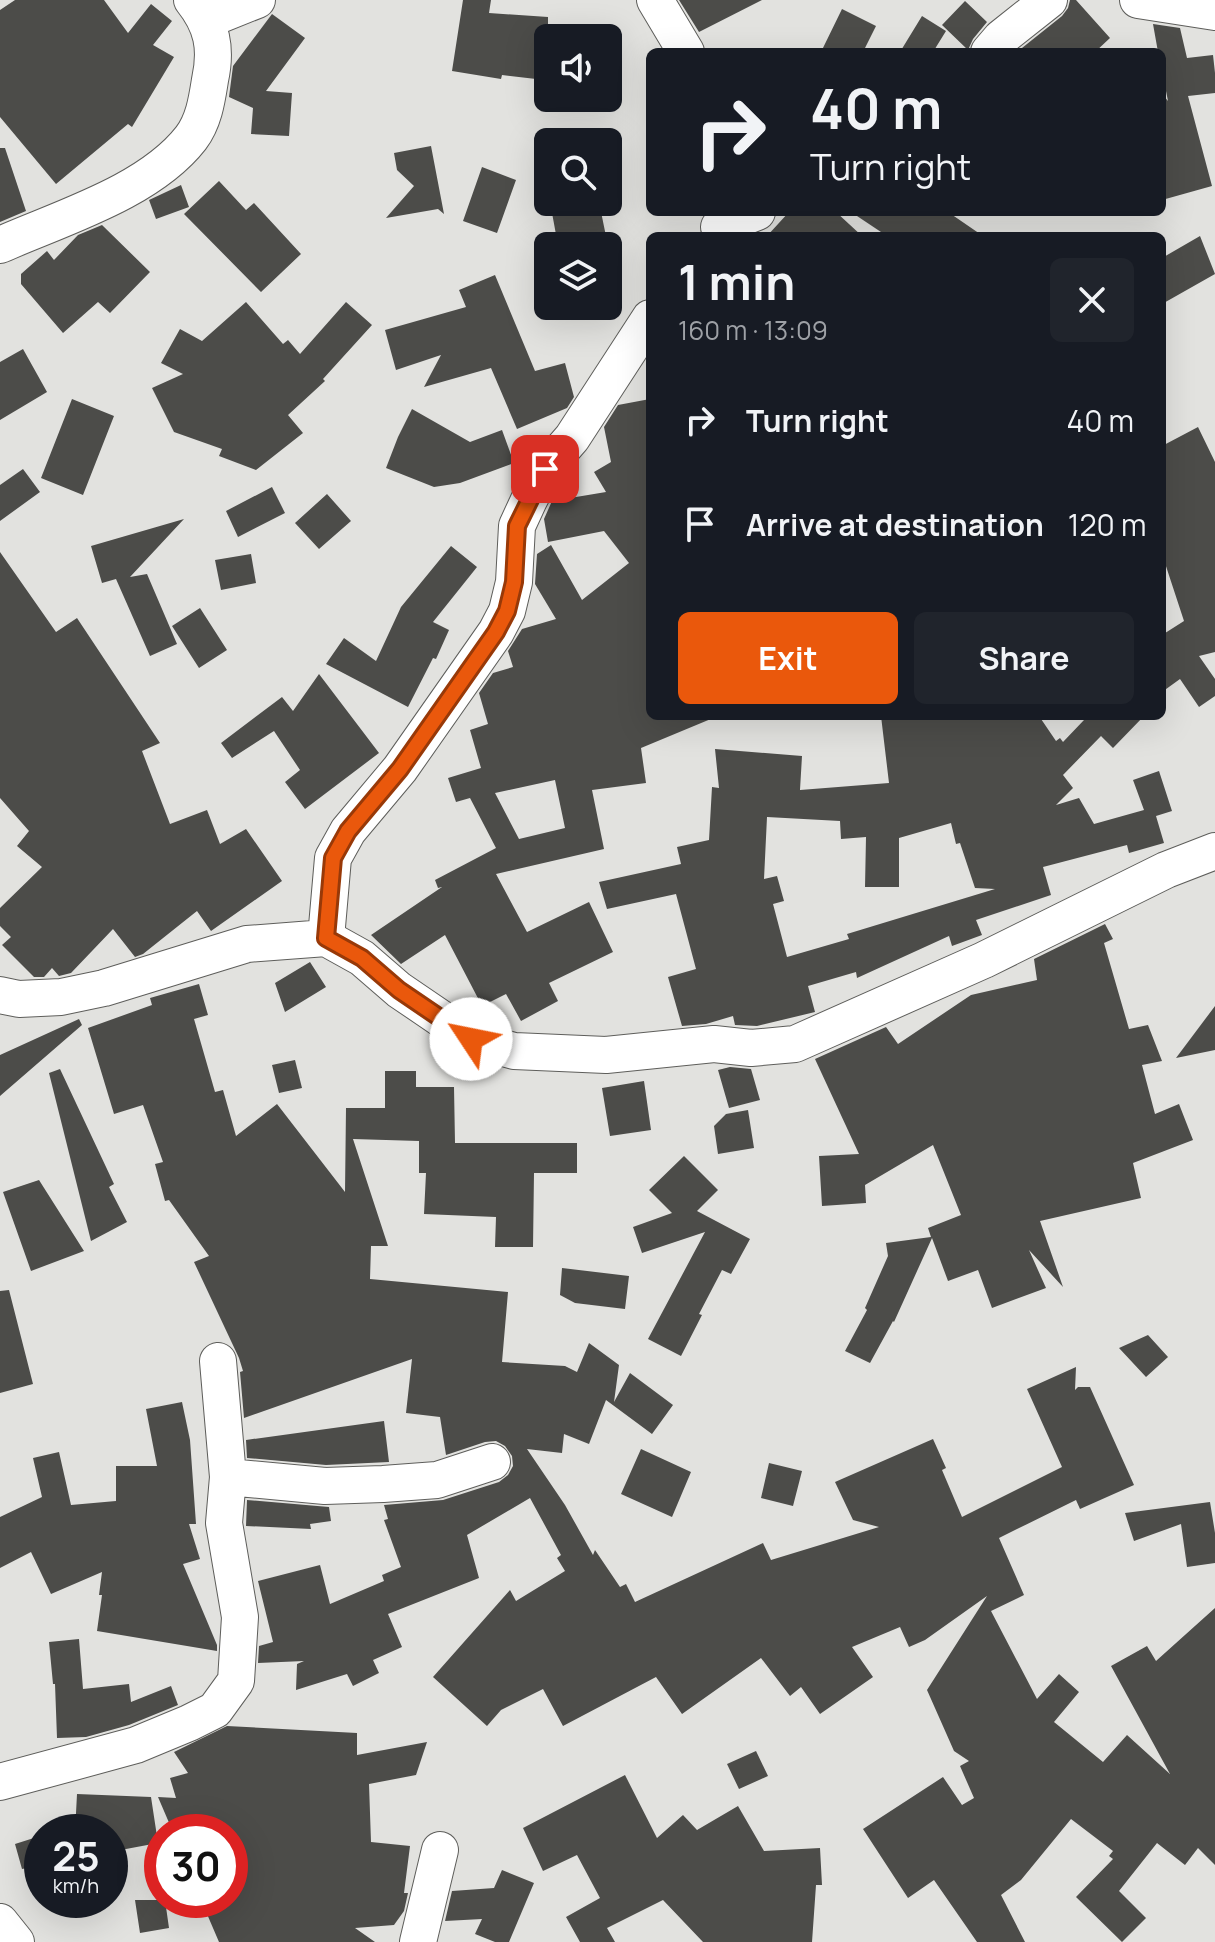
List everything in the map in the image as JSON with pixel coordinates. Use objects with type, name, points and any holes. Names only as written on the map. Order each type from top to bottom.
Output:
[{"type":"street","points":[[0,245],[118,192],[174,157],[193,136],[207,99],[215,58],[212,33],[200,10],[257,0]]},
{"type":"street","points":[[655,0],[684,48]]},
{"type":"street","points":[[992,48],[1049,0]]},
{"type":"street","points":[[1138,0],[1215,12]]},
{"type":"street","points":[[718,225],[745,216]]},
{"type":"street","points":[[326,938],[333,858],[348,831],[400,769],[496,632],[511,596],[517,526],[523,513],[545,469],[580,427],[646,324]]},
{"type":"street","points":[[6,1002],[61,997],[104,988],[247,944],[326,938],[362,958],[399,990],[471,1039],[514,1051],[606,1055],[714,1044],[751,1048],[795,1044],[984,960],[1166,870],[1215,851]]},
{"type":"street","points":[[0,1782],[136,1745],[215,1710],[236,1681],[240,1617],[224,1523],[228,1477],[218,1361]]},
{"type":"street","points":[[228,1477],[325,1486],[383,1484],[437,1480],[492,1462]]},
{"type":"street","points":[[418,1942],[440,1850]]},
{"type":"street","points":[[0,1922],[16,1942]]},
{"type":"building","points":[[15,0],[104,0],[128,33],[151,4],[172,21],[153,45],[174,57],[132,127],[128,124],[56,184],[0,117],[0,10]]},
{"type":"building","points":[[463,0],[491,0],[489,13],[548,17],[548,24],[534,24],[534,79],[502,75],[501,79],[452,71]]},
{"type":"building","points":[[679,0],[762,0],[699,32]]},
{"type":"building","points":[[1070,0],[1076,0],[1110,38],[1099,48],[1022,48],[1062,16]]},
{"type":"building","points":[[965,1],[987,22],[969,48],[942,25]]},
{"type":"building","points":[[842,9],[876,26],[865,48],[823,48]]},
{"type":"building","points":[[272,14],[305,38],[266,91],[292,93],[289,136],[251,134],[253,108],[229,97],[233,66]]},
{"type":"building","points":[[922,16],[946,31],[935,48],[902,48]]},
{"type":"building","points":[[1153,24],[1180,28],[1187,58],[1213,55],[1215,73],[1215,93],[1188,96],[1212,186],[1166,199],[1166,48],[1157,48]]},
{"type":"building","points":[[431,146],[444,214],[438,209],[386,218],[414,186],[397,170],[394,153]]},
{"type":"building","points":[[0,148],[5,148],[26,211],[0,222]]},
{"type":"building","points":[[482,167],[516,180],[497,233],[463,221]]},
{"type":"building","points":[[219,181],[246,210],[254,203],[301,254],[261,292],[184,214]]},
{"type":"building","points":[[181,185],[189,207],[156,219],[149,200]]},
{"type":"building","points":[[553,216],[602,216],[605,232],[556,232]]},
{"type":"building","points":[[785,216],[840,216],[858,232],[771,232]]},
{"type":"building","points":[[857,216],[954,216],[977,232],[881,232]]},
{"type":"building","points":[[102,225],[150,272],[110,313],[98,302],[63,333],[21,284],[21,274],[47,251],[54,260],[78,235]]},
{"type":"building","points":[[1200,236],[1215,274],[1166,302],[1166,256]]},
{"type":"building","points":[[495,275],[535,371],[565,363],[574,397],[567,408],[517,429],[491,368],[424,387],[441,355],[396,370],[385,330],[466,307],[459,290]]},
{"type":"building","points":[[246,302],[283,344],[288,340],[300,354],[346,302],[372,325],[323,379],[325,381],[288,415],[303,433],[256,470],[219,456],[222,449],[174,432],[152,388],[183,374],[161,363],[180,329],[202,341]]},
{"type":"building","points":[[23,349],[47,392],[0,420],[0,362]]},
{"type":"building","points":[[72,399],[114,416],[83,495],[41,478]]},
{"type":"building","points":[[646,400],[646,720],[708,720],[641,748],[646,783],[592,790],[604,849],[496,874],[527,932],[589,902],[613,952],[549,983],[558,1001],[521,1021],[506,994],[482,1006],[445,935],[401,964],[371,935],[442,887],[438,888],[435,880],[496,848],[470,798],[456,802],[448,778],[481,768],[470,730],[488,724],[479,693],[493,673],[513,667],[508,651],[522,629],[556,619],[535,584],[537,554],[551,545],[582,600],[629,563],[604,531],[548,542],[544,519],[552,501],[606,492],[594,472],[611,462],[604,427],[618,405]],"holes":[[[555,780],[565,828],[519,839],[495,793]]]},
{"type":"building","points":[[412,409],[470,442],[502,430],[514,463],[460,483],[434,487],[386,468]]},
{"type":"building","points":[[1198,427],[1215,462],[1215,652],[1199,656],[1215,679],[1215,696],[1199,707],[1180,679],[1166,689],[1166,632],[1184,621],[1166,566],[1166,444]]},
{"type":"building","points":[[23,469],[40,492],[0,521],[0,485]]},
{"type":"building","points":[[272,487],[285,513],[238,537],[226,511]]},
{"type":"building","points":[[327,494],[351,521],[319,549],[295,523]]},
{"type":"building","points":[[184,519],[130,577],[147,574],[177,644],[150,656],[116,579],[102,583],[91,546]]},
{"type":"building","points":[[451,546],[477,567],[433,622],[449,630],[408,707],[326,664],[344,638],[376,661],[401,607]]},
{"type":"building","points":[[0,552],[56,632],[77,618],[160,743],[142,751],[170,824],[207,810],[220,844],[246,829],[282,881],[211,931],[197,911],[135,957],[113,929],[71,973],[59,976],[52,968],[44,977],[34,977],[2,945],[11,937],[0,926],[0,908],[42,867],[17,846],[29,831],[0,798]]},
{"type":"building","points":[[251,554],[256,583],[221,590],[215,560]]},
{"type":"building","points":[[200,608],[227,650],[199,668],[172,626]]},
{"type":"building","points":[[319,674],[379,753],[305,809],[285,782],[300,770],[274,731],[232,758],[221,743],[282,697],[293,711]]},
{"type":"building","points":[[881,720],[1042,720],[1056,741],[1060,738],[1063,742],[1084,720],[1140,720],[1113,748],[1101,736],[1063,775],[1073,788],[1056,805],[1079,798],[1094,824],[1144,810],[1133,780],[1159,771],[1172,811],[1156,816],[1164,843],[1129,853],[1127,845],[1043,867],[1051,895],[976,920],[982,935],[952,946],[949,936],[857,978],[856,972],[808,986],[815,1012],[757,1026],[735,1025],[733,1016],[706,1024],[682,1026],[668,977],[696,969],[676,894],[607,909],[599,882],[681,864],[677,847],[709,840],[712,787],[719,788],[715,749],[802,756],[800,790],[889,783]],"holes":[[[767,817],[840,821],[841,839],[866,837],[865,887],[899,887],[899,838],[951,823],[956,844],[960,843],[975,888],[995,889],[847,934],[849,939],[787,957],[773,904],[784,901],[777,876],[764,879]]]},
{"type":"building","points":[[1105,924],[1113,939],[1104,943],[1129,1029],[1148,1025],[1162,1061],[1142,1065],[1155,1114],[1179,1104],[1193,1140],[1133,1163],[1141,1198],[1040,1221],[1063,1287],[1029,1250],[1046,1288],[992,1308],[978,1270],[948,1281],[932,1238],[894,1322],[870,1363],[845,1351],[867,1310],[865,1308],[888,1256],[886,1243],[931,1237],[928,1228],[961,1215],[933,1145],[865,1185],[866,1203],[822,1206],[819,1156],[859,1154],[815,1059],[886,1027],[898,1044],[971,995],[1037,980],[1034,959]]},
{"type":"building","points":[[310,962],[326,987],[285,1012],[275,983]]},
{"type":"building","points":[[199,984],[208,1015],[194,1019],[215,1092],[223,1090],[236,1136],[277,1104],[345,1192],[346,1108],[385,1108],[385,1071],[416,1071],[416,1087],[454,1087],[455,1143],[577,1143],[577,1173],[534,1173],[533,1247],[495,1247],[496,1217],[424,1214],[426,1173],[419,1173],[419,1141],[353,1139],[388,1246],[371,1246],[370,1279],[508,1292],[502,1362],[565,1366],[577,1372],[589,1343],[619,1365],[614,1402],[630,1373],[673,1405],[652,1434],[606,1400],[589,1444],[564,1434],[562,1453],[527,1449],[565,1505],[593,1555],[595,1550],[620,1587],[626,1584],[635,1602],[763,1543],[771,1560],[879,1527],[853,1520],[835,1482],[933,1439],[962,1517],[1062,1467],[1027,1389],[1076,1367],[1075,1390],[1090,1387],[1134,1485],[1080,1509],[1076,1500],[999,1538],[1024,1595],[991,1611],[1037,1699],[1059,1674],[1079,1692],[1054,1722],[1103,1762],[1127,1735],[1170,1774],[1111,1666],[1147,1646],[1156,1661],[1215,1608],[1215,1865],[1198,1848],[1185,1865],[1157,1843],[1119,1891],[1146,1918],[1122,1942],[1076,1897],[1113,1859],[1109,1856],[1113,1851],[1071,1819],[1021,1880],[1001,1895],[1025,1942],[977,1942],[934,1880],[908,1898],[863,1829],[943,1777],[962,1805],[974,1798],[960,1766],[969,1761],[954,1751],[927,1690],[987,1596],[925,1640],[909,1647],[900,1627],[852,1647],[873,1677],[820,1714],[801,1687],[790,1696],[761,1658],[682,1714],[656,1677],[563,1726],[543,1689],[501,1710],[487,1726],[433,1677],[510,1590],[516,1601],[565,1571],[557,1558],[561,1555],[530,1498],[467,1535],[479,1578],[388,1614],[402,1647],[373,1660],[379,1673],[353,1686],[347,1674],[296,1690],[297,1664],[304,1661],[258,1663],[259,1646],[273,1642],[258,1581],[320,1565],[330,1604],[384,1581],[382,1575],[401,1567],[384,1520],[388,1519],[384,1505],[443,1500],[499,1482],[513,1466],[512,1456],[505,1446],[496,1441],[446,1455],[440,1417],[406,1413],[412,1359],[244,1418],[240,1372],[243,1371],[239,1358],[194,1262],[209,1256],[169,1200],[165,1201],[155,1164],[163,1162],[143,1105],[114,1114],[88,1028],[152,1005],[150,998]]},
{"type":"building","points":[[1215,1006],[1215,1050],[1176,1058]]},
{"type":"building","points":[[79,1019],[82,1025],[0,1096],[0,1055]]},
{"type":"building","points":[[295,1060],[302,1088],[279,1093],[272,1065]]},
{"type":"building","points":[[730,1067],[751,1069],[760,1100],[729,1108],[718,1070]]},
{"type":"building","points":[[60,1069],[114,1184],[109,1187],[127,1222],[91,1241],[49,1073]]},
{"type":"building","points":[[644,1081],[651,1130],[610,1136],[602,1088]]},
{"type":"building","points":[[748,1110],[754,1148],[718,1154],[714,1126],[726,1114]]},
{"type":"building","points":[[684,1156],[718,1190],[697,1211],[750,1239],[731,1274],[722,1270],[681,1356],[648,1339],[705,1232],[642,1253],[633,1227],[672,1213],[649,1190]]},
{"type":"building","points":[[39,1180],[84,1251],[31,1271],[3,1192]]},
{"type":"building","points":[[562,1268],[629,1276],[625,1309],[575,1303],[560,1295]]},
{"type":"building","points":[[9,1290],[33,1384],[0,1393],[0,1291]]},
{"type":"building","points":[[1148,1335],[1168,1357],[1146,1377],[1119,1348]]},
{"type":"building","points":[[182,1402],[190,1440],[196,1524],[189,1524],[200,1559],[183,1564],[217,1651],[97,1631],[102,1572],[51,1594],[31,1552],[0,1568],[0,1517],[42,1497],[33,1458],[59,1452],[71,1505],[116,1501],[116,1466],[157,1466],[146,1409]]},
{"type":"building","points":[[384,1421],[389,1462],[326,1465],[247,1458],[246,1440]]},
{"type":"building","points":[[641,1449],[691,1472],[672,1517],[621,1494]]},
{"type":"building","points":[[769,1463],[802,1471],[793,1506],[761,1498]]},
{"type":"building","points":[[247,1500],[329,1507],[331,1521],[310,1524],[311,1529],[246,1526]]},
{"type":"building","points":[[1210,1502],[1215,1533],[1215,1563],[1187,1567],[1181,1524],[1134,1541],[1125,1513]]},
{"type":"building","points":[[79,1639],[83,1689],[129,1684],[131,1702],[171,1686],[178,1705],[129,1725],[86,1737],[57,1738],[55,1684],[49,1642]]},
{"type":"building","points":[[227,1726],[357,1733],[357,1755],[427,1742],[416,1775],[369,1784],[371,1842],[410,1846],[404,1893],[408,1893],[404,1911],[394,1925],[355,1928],[375,1942],[219,1942],[209,1918],[248,1918],[248,1814],[165,1814],[158,1797],[176,1798],[170,1778],[188,1773],[174,1752]]},
{"type":"building","points":[[756,1751],[768,1776],[739,1789],[727,1764]]},
{"type":"building","points":[[625,1775],[657,1838],[683,1815],[697,1830],[738,1806],[764,1851],[820,1848],[822,1885],[816,1885],[812,1942],[703,1942],[663,1900],[607,1928],[615,1942],[580,1942],[566,1917],[600,1898],[577,1855],[543,1871],[523,1828]]},
{"type":"building","points":[[77,1794],[151,1797],[154,1814],[144,1814],[144,1846],[128,1849],[128,1814],[76,1814]]},
{"type":"building","points":[[24,1841],[24,1869],[22,1869],[15,1844]]},
{"type":"building","points":[[502,1870],[534,1883],[509,1942],[495,1942],[475,1934],[482,1919],[445,1921],[452,1891],[494,1888]]},
{"type":"building","points":[[135,1900],[144,1900],[144,1918],[168,1918],[169,1928],[140,1933]]},
{"type":"route","points":[[471,1039],[399,990],[362,958],[326,938],[328,895],[333,858],[348,831],[400,769],[496,632],[507,611],[514,582],[517,526],[545,469]]}]
